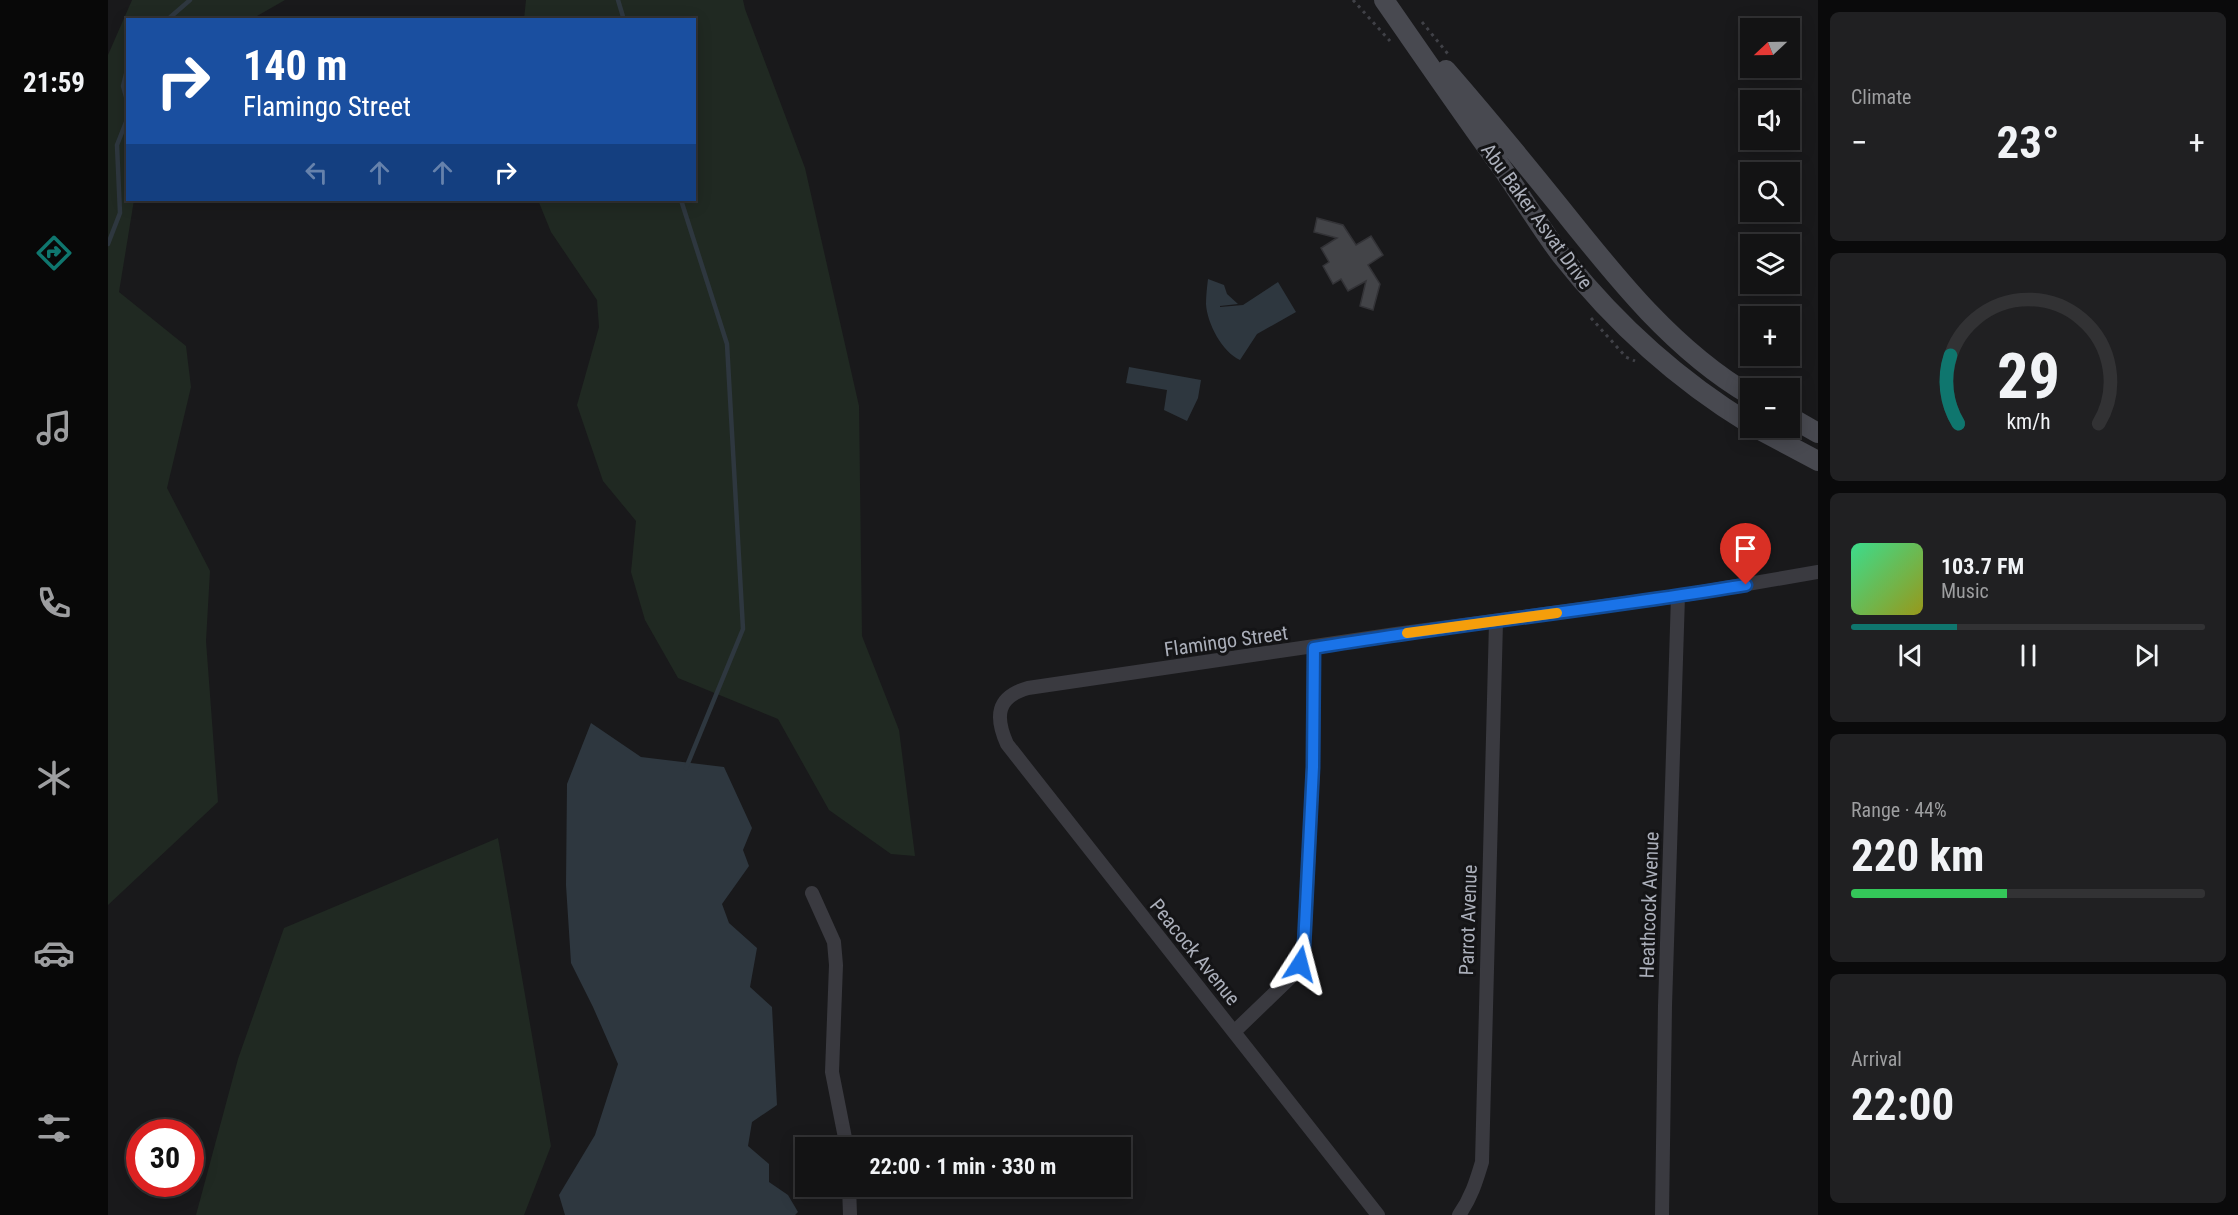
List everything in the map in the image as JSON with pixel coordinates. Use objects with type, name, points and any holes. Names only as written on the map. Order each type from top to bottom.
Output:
[{"type":"main road","name":"Abu Baker Asvat Drive","points":[[1385,0],[1479,108],[1586,240],[1645,307],[1710,368],[1740,388]]},
{"type":"main road","name":"Abu Baker Asvat Drive","points":[[1385,0],[1579,277],[1608,309],[1657,356],[1740,417]]},
{"type":"main road","points":[[1800,423],[1818,433]]},
{"type":"main road","points":[[1775,438],[1818,461]]},
{"type":"street","name":"Flamingo Street","points":[[1002,706],[1007,697],[1028,688],[1314,648],[1396,634],[1678,596],[1818,572]]},
{"type":"street","name":"Heathcock Avenue","points":[[1662,1215],[1665,1006],[1678,596]]},
{"type":"street","name":"Parrot Avenue","points":[[1459,1215],[1475,1188],[1482,1161],[1496,622]]},
{"type":"street","points":[[1234,1032],[1290,978],[1300,964],[1304,946],[1313,767],[1314,648]]},
{"type":"street","name":"Peacock Avenue","points":[[1002,706],[1000,718],[1007,744],[1378,1215]]},
{"type":"street","points":[[812,893],[834,942],[836,965],[832,1072],[845,1137]]},
{"type":"street","points":[[849,1197],[850,1215]]},
{"type":"shaded area","points":[[132,0],[285,0],[254,18],[126,18],[126,201],[134,201],[119,292],[186,346],[191,387],[167,488],[210,571],[206,641],[218,802],[108,905],[108,55]]},
{"type":"shaded area","points":[[526,0],[743,0],[805,168],[859,406],[862,636],[899,730],[915,856],[891,854],[829,810],[778,719],[678,678],[645,620],[631,572],[636,521],[603,481],[577,405],[599,327],[597,300],[551,232],[538,201],[696,201],[696,18],[524,18]]},
{"type":"shaded area","points":[[1208,279],[1224,285],[1227,294],[1238,304],[1220,307],[1243,305],[1278,282],[1296,312],[1257,334],[1240,360],[1227,351],[1212,328],[1206,304]]},
{"type":"shaded area","points":[[1129,367],[1201,380],[1198,398],[1187,421],[1164,410],[1167,390],[1126,383]]},
{"type":"shaded area","points":[[591,723],[641,757],[724,767],[752,828],[743,850],[749,866],[722,904],[729,923],[757,948],[750,987],[772,1007],[777,1105],[752,1122],[748,1146],[769,1164],[769,1182],[788,1195],[798,1212],[795,1215],[565,1215],[559,1195],[595,1135],[618,1064],[571,963],[566,885],[567,784]]},
{"type":"shaded area","points":[[498,838],[551,1146],[524,1215],[196,1215],[201,1197],[204,1197],[204,1185],[238,1059],[284,928]]},
{"type":"building","points":[[1317,218],[1343,225],[1356,245],[1371,236],[1383,255],[1368,265],[1380,284],[1373,310],[1360,306],[1366,281],[1348,291],[1341,279],[1333,284],[1323,266],[1329,262],[1321,248],[1337,238],[1314,232]]},
{"type":"waterway","points":[[169,18],[190,0]]},
{"type":"waterway","points":[[618,0],[623,18]]},
{"type":"waterway","points":[[126,74],[123,86],[126,97]]},
{"type":"waterway","points":[[108,244],[120,213],[117,145],[126,122]]},
{"type":"waterway","points":[[681,201],[727,344],[743,629],[686,768]]},
{"type":"slow traffic","points":[[1407,633],[1557,613]]},
{"type":"route","points":[[1300,964],[1304,946],[1313,767],[1314,648],[1396,634],[1496,622],[1746,585]]}]
